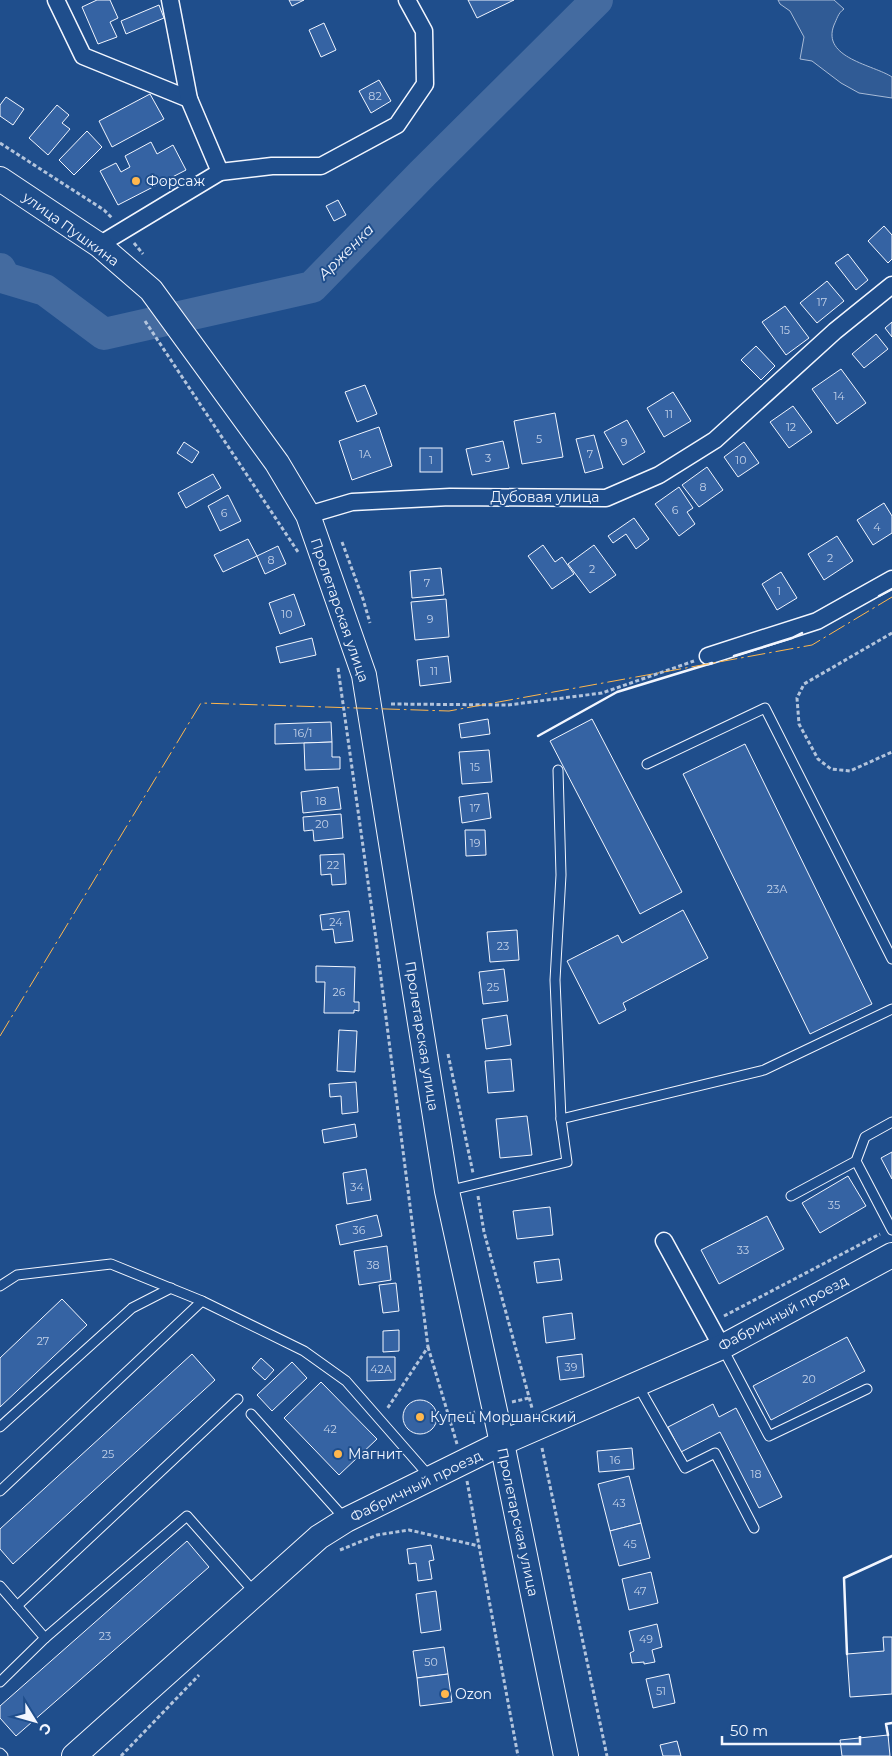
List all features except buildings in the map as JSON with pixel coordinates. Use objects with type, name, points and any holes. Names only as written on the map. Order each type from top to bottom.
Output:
[{"type":"main road","name":"улица Пушкина","points":[[0,179],[99,245],[157,298],[195,352]]},
{"type":"main road","name":"Пролетарская улица","points":[[195,352],[276,463],[318,512],[364,675],[447,1191],[502,1443],[566,1756]]},
{"type":"main road","name":"Фабричный проезд","points":[[74,1756],[319,1537],[346,1520],[502,1443],[722,1346],[892,1255]]},
{"type":"street","points":[[56,0],[83,56],[189,99]]},
{"type":"street","points":[[170,0],[189,99],[220,172]]},
{"type":"street","points":[[99,245],[220,172],[272,166],[321,166],[397,125],[426,84],[424,31],[407,0]]},
{"type":"street","name":"Дубовая улица","points":[[318,512],[352,502],[450,497],[606,498],[659,475],[715,440],[834,331],[892,285]]},
{"type":"street","points":[[708,656],[817,621],[892,580]]},
{"type":"street","points":[[664,1241],[722,1346]]},
{"type":"lane","points":[[648,764],[765,708],[892,959]]},
{"type":"lane","points":[[447,1191],[567,1162],[561,1119],[555,980],[561,875],[558,770]]},
{"type":"lane","points":[[561,1119],[764,1070],[892,1009]]},
{"type":"lane","points":[[791,1196],[856,1160],[865,1137],[892,1122]]},
{"type":"lane","points":[[856,1160],[892,1229]]},
{"type":"lane","points":[[0,1286],[18,1275],[111,1264],[202,1301],[304,1351],[346,1381],[432,1479]]},
{"type":"lane","points":[[0,1427],[132,1308],[171,1288]]},
{"type":"lane","points":[[0,1491],[202,1301]]},
{"type":"lane","points":[[722,1346],[769,1436],[867,1389]]},
{"type":"lane","points":[[637,1384],[685,1468],[715,1453],[754,1528]]},
{"type":"lane","points":[[17,1606],[238,1399]]},
{"type":"lane","points":[[251,1414],[346,1520]]},
{"type":"lane","points":[[0,1682],[46,1638],[187,1516],[256,1594]]},
{"type":"lane","points":[[0,1586],[46,1638]]},
{"type":"lane","points":[[0,1753],[3,1756]]},
{"type":"path","points":[[157,298],[143,317],[303,560]]},
{"type":"path","points":[[318,512],[363,598],[371,626]]},
{"type":"path","points":[[892,633],[804,684],[797,698],[800,724],[818,759],[831,769],[850,771],[892,752]]},
{"type":"path","points":[[392,704],[508,704],[602,693],[708,656]]},
{"type":"path","points":[[336,661],[376,939],[428,1347],[449,1420],[464,1463],[518,1756]]},
{"type":"path","points":[[390,696],[393,713]]},
{"type":"path","points":[[447,1050],[484,1232],[537,1428],[607,1756]]},
{"type":"path","points":[[709,1324],[892,1229]]},
{"type":"path","points":[[380,1420],[428,1347]]},
{"type":"path","points":[[335,1552],[377,1536],[409,1530],[479,1546]]},
{"type":"path","points":[[122,1756],[202,1672]]},
{"type":"shaded area","points":[[778,0],[834,0],[844,9],[839,14],[834,25],[832,36],[835,45],[851,59],[892,77],[892,98],[859,93],[841,83],[812,61],[800,59],[804,37],[790,11],[780,4]]},
{"type":"waterway","name":"Арженка","points":[[0,269],[5,278],[45,290],[104,334],[312,287],[422,174],[597,0]]},
{"type":"wall","points":[[879,596],[892,589]]},
{"type":"wall","points":[[734,656],[792,638],[802,633]]},
{"type":"wall","points":[[538,736],[617,692],[712,663]]},
{"type":"wall","points":[[847,1654],[844,1578],[892,1556]]},
{"type":"wall","points":[[888,1735],[886,1724],[892,1723]]},
{"type":"power","points":[[0,1036],[201,703],[449,711],[812,645],[892,597]]},
{"type":"place","name":"Форсаж","points":[[136,181]]},
{"type":"place","name":"Купец Моршанский","points":[[420,1417]]},
{"type":"place","name":"Магнит","points":[[338,1454]]},
{"type":"place","name":"Ozon","points":[[445,1694]]}]
